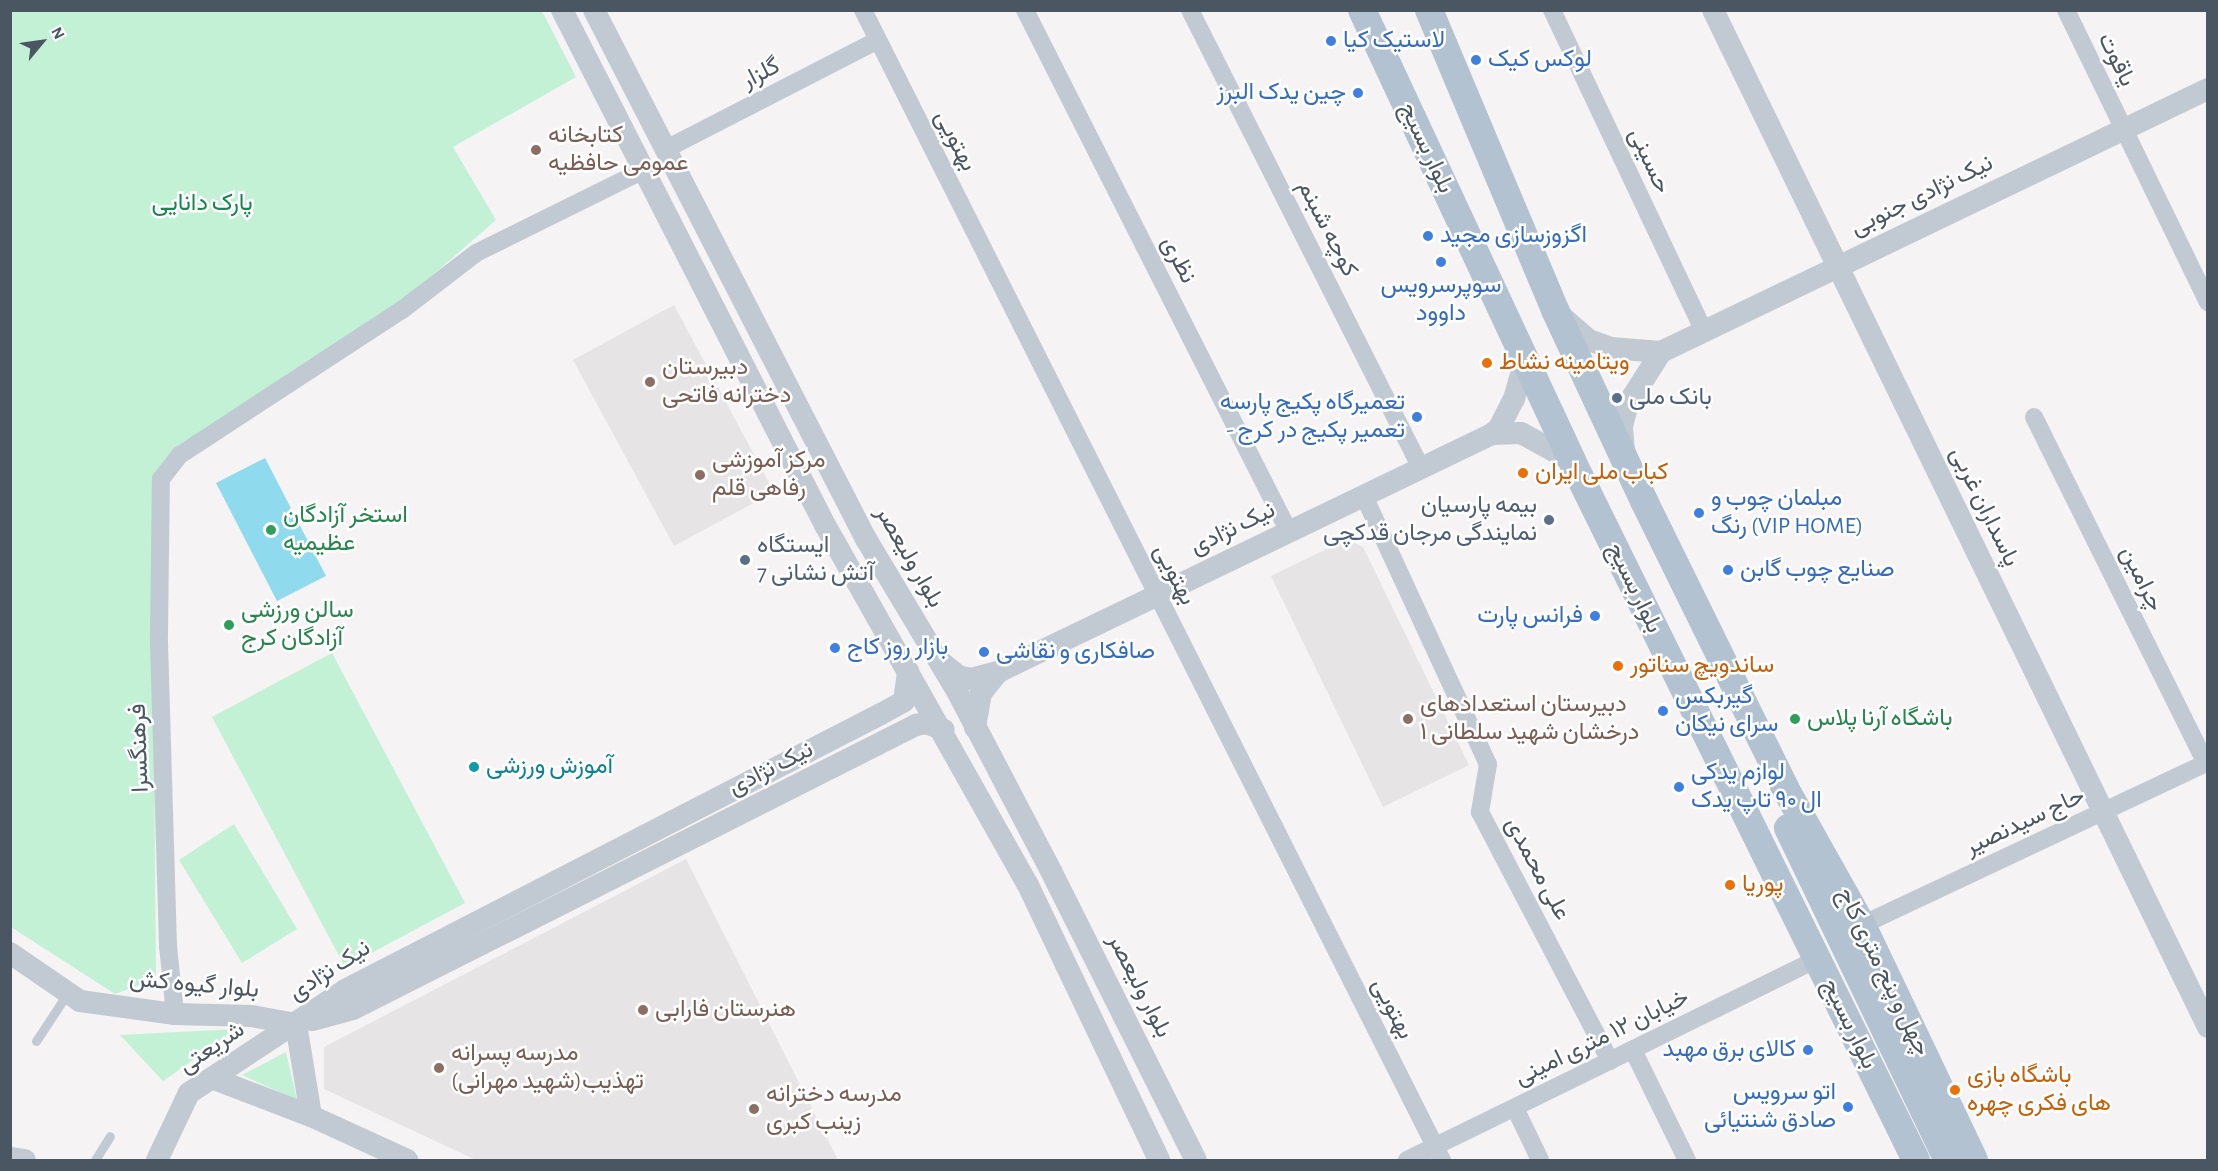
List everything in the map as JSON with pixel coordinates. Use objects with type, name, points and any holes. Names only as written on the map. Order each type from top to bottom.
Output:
[{"type":"main road","name":"بلوار بسیج","points":[[1362,10],[1572,461],[1916,1161]]},
{"type":"main road","name":"بلوار بسیج","points":[[1429,10],[1555,310],[1625,460],[1785,788]]},
{"type":"main road","name":"چهل و پنج متری کاج","points":[[1785,788],[1862,925],[1974,1161]]},
{"type":"main road","points":[[1785,788],[1787,826],[1948,1161]]},
{"type":"street","points":[[562,10],[642,171],[798,473],[908,671],[944,730],[1027,883],[1159,1161]]},
{"type":"street","name":"بلوار ولیعصر","points":[[594,10],[866,539],[937,658],[1052,873],[1196,1161]]},
{"type":"street","name":"بهتویی","points":[[863,10],[1438,1154]]},
{"type":"street","name":"نظری","points":[[1025,10],[1289,532]]},
{"type":"street","name":"کوچه شبنم","points":[[1190,10],[1421,468]]},
{"type":"street","name":"حسینی","points":[[1552,10],[1704,331]]},
{"type":"street","name":"پاسداران غربی","points":[[1713,10],[2208,1027]]},
{"type":"street","name":"یاقوت","points":[[2066,10],[2208,302]]},
{"type":"street","name":"گلزار","points":[[666,149],[878,40]]},
{"type":"street","name":"نیک نژادی جنوبی","points":[[1661,352],[2208,89]]},
{"type":"street","name":"فرهنگسرا","points":[[175,1014],[168,946],[159,635],[161,479],[180,455],[402,310],[476,253],[642,171]]},
{"type":"street","points":[[1555,310],[1589,340],[1611,348],[1661,352],[1628,404],[1622,426],[1625,460]]},
{"type":"street","points":[[1492,434],[1499,428],[1514,399],[1525,360]]},
{"type":"street","name":"چرامین","points":[[2034,417],[2207,762]]},
{"type":"street","points":[[776,431],[784,441],[797,441],[804,435],[804,418]]},
{"type":"street","points":[[1492,434],[1521,433],[1572,461]]},
{"type":"street","name":"نیک نژادی","points":[[998,672],[1492,434]]},
{"type":"street","points":[[798,473],[794,457],[802,447],[812,447],[825,459]]},
{"type":"street","name":"علی محمدی","points":[[1364,496],[1488,764],[1480,812],[1610,1061]]},
{"type":"street","points":[[937,658],[958,676],[971,679],[998,672]]},
{"type":"street","points":[[908,671],[903,700],[917,710],[916,725],[926,723],[944,730]]},
{"type":"street","points":[[975,727],[981,693],[998,672]]},
{"type":"street","name":"نیک نژادی","points":[[296,1024],[392,962],[799,758],[903,700]]},
{"type":"street","name":"نیک نژادی","points":[[296,1024],[353,1009],[916,725]]},
{"type":"street","points":[[799,758],[812,778]]},
{"type":"street","name":"حاج سیدنصیر","points":[[1862,925],[2207,762]]},
{"type":"street","points":[[1027,883],[1041,894],[1047,893],[1052,888],[1052,873]]},
{"type":"street","points":[[545,885],[557,905]]},
{"type":"street","points":[[1046,923],[1046,909],[1056,902],[1073,915]]},
{"type":"street","name":"بلوار گیوه کش","points":[[10,953],[80,1001],[175,1014],[251,1016],[296,1024]]},
{"type":"street","name":"خیابان ۱۲ متری امینی","points":[[1407,1161],[1438,1154],[1515,1108],[1818,960]]},
{"type":"street","points":[[296,1024],[311,1116]]},
{"type":"street","name":"شریعتی","points":[[157,1161],[189,1093],[296,1024]]},
{"type":"street","points":[[1633,1050],[1687,1161]]},
{"type":"street","points":[[214,1079],[311,1116],[407,1161]]},
{"type":"street","points":[[1515,1108],[1540,1161]]},
{"type":"street","points":[[10,1158],[25,1161]]},
{"type":"lane","points":[[36,1041],[67,994]]},
{"type":"lane","points":[[95,1161],[110,1136]]},
{"type":"shaded area","points":[[674,305],[774,492],[674,546],[573,360]]},
{"type":"shaded area","points":[[1347,539],[1363,547],[1469,765],[1383,807],[1271,576]]},
{"type":"shaded area","points":[[686,859],[838,1160],[476,1160],[324,1089],[324,1047]]},
{"type":"green space","name":"پارک دانایی","points":[[10,11],[542,11],[576,77],[453,147],[496,220],[396,307],[191,441],[152,506],[156,979],[115,994],[11,927]]},
{"type":"green space","points":[[332,653],[465,903],[345,967],[212,717]]},
{"type":"green space","points":[[234,824],[297,929],[242,963],[179,860]]},
{"type":"green space","points":[[237,1029],[163,1081],[120,1035]]},
{"type":"green space","points":[[286,1052],[297,1100],[242,1075]]},
{"type":"water","name":"استخر آزادگان عظیمیه","points":[[265,458],[326,576],[277,601],[216,483]]},
{"type":"place","name":"لاستیک کیا","points":[[1331,41]]},
{"type":"place","name":"لوکس کیک","points":[[1476,60]]},
{"type":"place","name":"چین یدک البرز","points":[[1358,93]]},
{"type":"place","name":"کتابخانه عمومی حافظیه","points":[[536,150]]},
{"type":"place","name":"اگزوزسازی مجید","points":[[1428,236]]},
{"type":"place","name":"سوپرسرویس داوود","points":[[1441,262]]},
{"type":"place","name":"ویتامینه نشاط","points":[[1487,363]]},
{"type":"place","name":"دبیرستان دخترانه فاتحی","points":[[650,382]]},
{"type":"place","name":"بانک ملی","points":[[1617,398]]},
{"type":"place","name":"تعمیرگاه پکیج پارسه - تعمیر پکیج در کرج","points":[[1417,417]]},
{"type":"place","name":"کباب ملی ایران","points":[[1523,473]]},
{"type":"place","name":"مرکز آموزشی رفاهی قلم","points":[[700,475]]},
{"type":"place","name":"مبلمان چوب و رنگ (VIP HOME)","points":[[1699,513]]},
{"type":"place","name":"بیمه پارسیان نمایندگی مرجان قدکچی","points":[[1549,520]]},
{"type":"place","name":"استخر آزادگان عظیمیه","points":[[271,530]]},
{"type":"place","name":"ایستگاه آتش نشانی 7","points":[[745,560]]},
{"type":"place","name":"صنایع چوب گابن","points":[[1728,570]]},
{"type":"place","name":"فرانس پارت","points":[[1595,616]]},
{"type":"place","name":"سالن ورزشی آزادگان کرج","points":[[229,625]]},
{"type":"place","name":"بازار روز کاج","points":[[835,648]]},
{"type":"place","name":"صافکاری و نقاشی","points":[[984,652]]},
{"type":"place","name":"ساندویچ سناتور","points":[[1618,666]]},
{"type":"place","name":"گیربکس سرای نیکان","points":[[1663,711]]},
{"type":"place","name":"دبیرستان استعدادهای درخشان شهید سلطانی ۱","points":[[1408,719]]},
{"type":"place","name":"باشگاه آرنا پلاس","points":[[1795,719]]},
{"type":"place","name":"آموزش ورزشی","points":[[474,767]]},
{"type":"place","name":"لوازم یدکی ال ۹۰ تاپ یدک","points":[[1679,787]]},
{"type":"place","name":"پوریا","points":[[1730,885]]},
{"type":"place","name":"هنرستان فارابی","points":[[643,1010]]},
{"type":"place","name":"کالای برق مهبد","points":[[1808,1050]]},
{"type":"place","name":"مدرسه پسرانه تهذیب(شهید مهرانی)","points":[[439,1068]]},
{"type":"place","name":"باشگاه بازی های فکری چهره","points":[[1955,1090]]},
{"type":"place","name":"اتو سرویس صادق شنتیائی","points":[[1848,1107]]},
{"type":"place","name":"مدرسه دخترانه زینب کبری","points":[[754,1109]]}]
